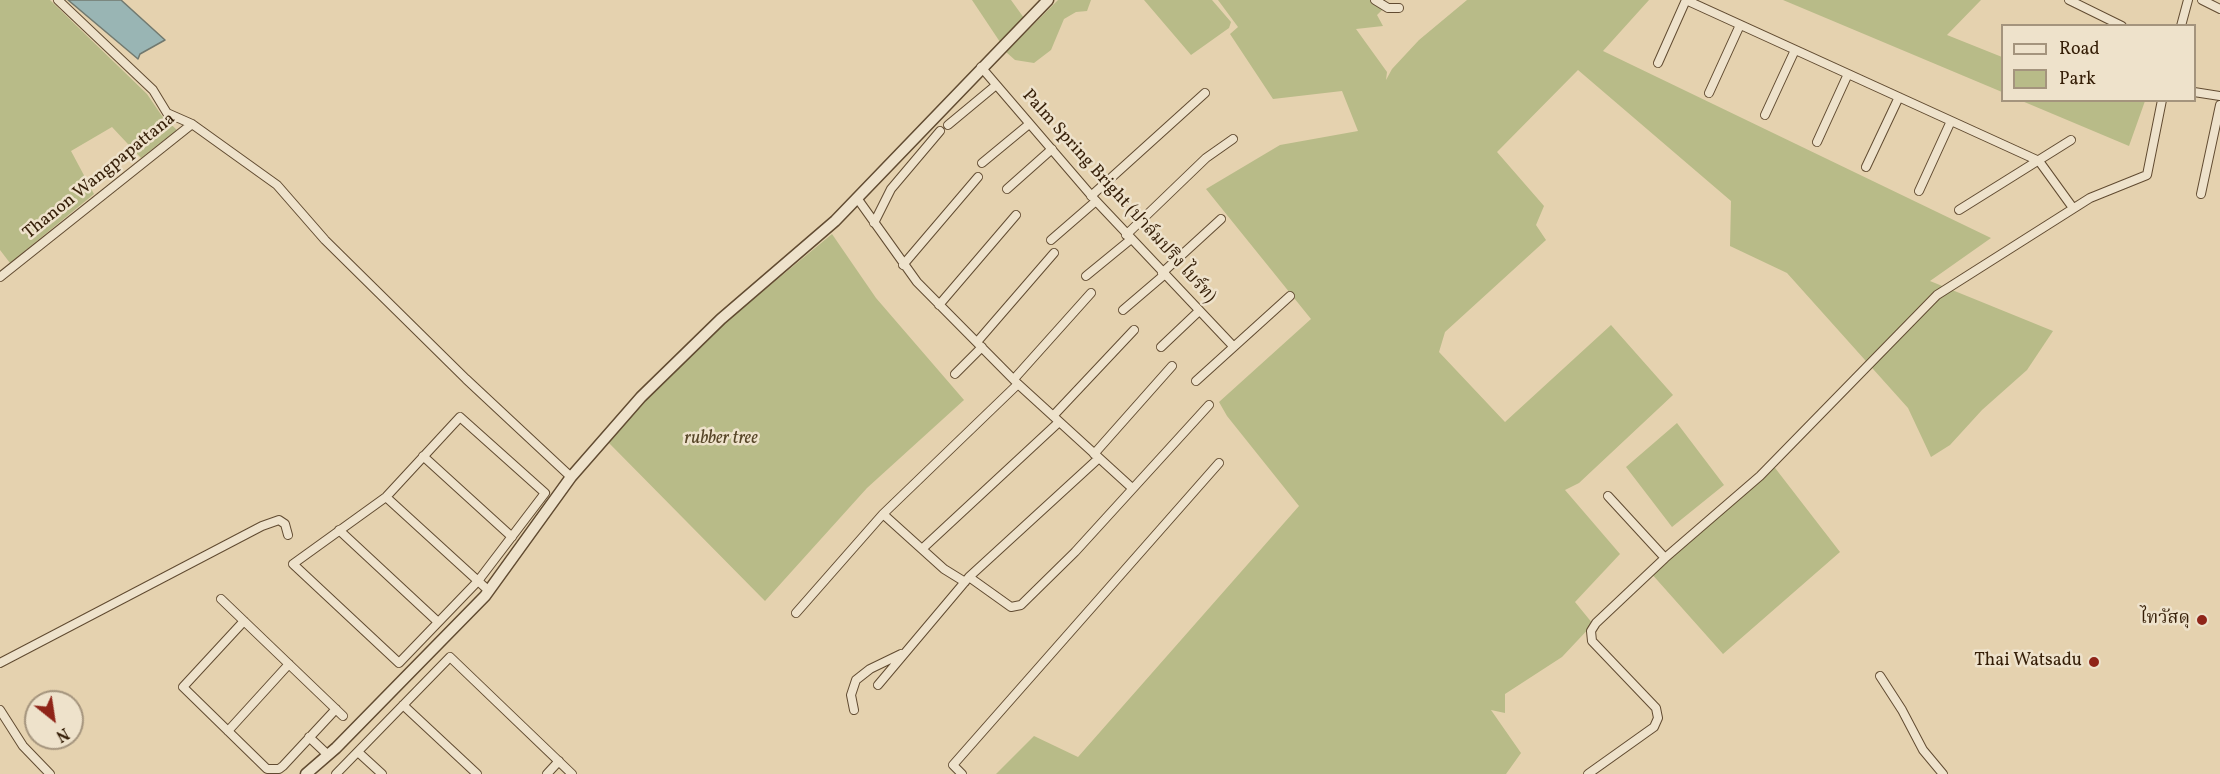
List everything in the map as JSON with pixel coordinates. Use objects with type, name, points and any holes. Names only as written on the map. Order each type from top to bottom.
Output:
[{"type":"street","points":[[58,0],[153,90],[167,114],[192,124],[277,185],[334,248],[466,379],[572,477]]},
{"type":"street","points":[[306,774],[328,755],[489,591],[572,477],[641,397],[720,319],[835,221],[1048,0]]},
{"type":"street","points":[[1375,0],[1388,8],[1399,8]]},
{"type":"street","points":[[1658,63],[1686,0],[2039,161],[2073,208]]},
{"type":"street","points":[[2069,0],[2118,24]]},
{"type":"street","points":[[2182,24],[2188,0]]},
{"type":"street","points":[[2202,0],[2220,9]]},
{"type":"street","points":[[1709,93],[1740,25]]},
{"type":"street","points":[[1766,115],[1795,50]]},
{"type":"street","name":"Palm Spring Bright (ปาล์มปริง ไบร์ท)","points":[[981,67],[1028,125],[1052,149],[1128,237],[1233,346]]},
{"type":"street","points":[[1817,142],[1848,74]]},
{"type":"street","points":[[948,125],[995,86]]},
{"type":"street","points":[[2196,92],[2220,96]]},
{"type":"street","points":[[1051,240],[1205,93]]},
{"type":"street","points":[[1866,167],[1899,98]]},
{"type":"street","points":[[1588,774],[1654,727],[1658,718],[1656,708],[1592,641],[1590,631],[1665,558],[1760,476],[1936,295],[2090,198],[2147,176],[2163,102]]},
{"type":"street","points":[[2201,194],[2220,105]]},
{"type":"street","points":[[1919,191],[1950,121]]},
{"type":"street","name":"Thanon Wangpapattana","points":[[0,277],[192,124]]},
{"type":"street","points":[[982,162],[1028,125]]},
{"type":"street","points":[[874,223],[891,189],[940,131]]},
{"type":"street","points":[[1086,276],[1206,158],[1233,139]]},
{"type":"street","points":[[1959,210],[2071,141]]},
{"type":"street","points":[[1007,189],[1052,149]]},
{"type":"street","points":[[903,265],[978,177]]},
{"type":"street","points":[[857,198],[903,265],[939,305],[1016,382],[1131,488]]},
{"type":"street","points":[[939,305],[1016,214]]},
{"type":"street","points":[[1123,310],[1221,219]]},
{"type":"street","points":[[955,374],[1054,253]]},
{"type":"street","points":[[796,613],[883,514],[1016,382],[1091,293]]},
{"type":"street","points":[[1196,381],[1290,296]]},
{"type":"street","points":[[1161,346],[1199,311]]},
{"type":"street","points":[[922,549],[1056,419],[1134,330]]},
{"type":"street","points":[[878,685],[967,579],[1096,456],[1172,366]]},
{"type":"street","points":[[883,514],[944,569],[967,579],[1011,607],[1018,607],[1075,552],[1209,405]]},
{"type":"street","points":[[460,417],[545,493],[478,581],[399,663],[292,564],[386,497],[460,417]]},
{"type":"street","points":[[423,456],[512,537]]},
{"type":"street","points":[[962,774],[953,765],[1219,463]]},
{"type":"street","points":[[1608,496],[1665,558]]},
{"type":"street","points":[[386,497],[489,591]]},
{"type":"street","points":[[0,663],[262,525],[279,520],[285,524],[288,535]]},
{"type":"street","points":[[339,531],[438,622]]},
{"type":"street","points":[[221,599],[343,716]]},
{"type":"street","points":[[244,621],[183,687],[267,769],[273,770],[283,766],[336,709]]},
{"type":"street","points":[[854,710],[851,695],[856,680],[870,669],[907,651]]},
{"type":"street","points":[[336,774],[450,657],[572,774]]},
{"type":"street","points":[[228,731],[289,664]]},
{"type":"street","points":[[1880,676],[1902,710],[1920,745],[1943,774]]},
{"type":"street","points":[[403,705],[477,774]]},
{"type":"street","points":[[0,710],[23,746],[50,774]]},
{"type":"street","points":[[309,737],[328,755]]},
{"type":"street","points":[[358,752],[382,774]]},
{"type":"street","points":[[547,774],[559,761]]},
{"type":"green space","points":[[0,0],[50,0],[147,94],[162,116],[177,130],[141,158],[112,127],[71,151],[94,194],[10,263],[0,250]]},
{"type":"green space","points":[[972,0],[1011,0],[1024,18],[1000,42]]},
{"type":"green space","points":[[1058,0],[1091,0],[1087,11],[1076,12],[1064,19],[1051,50],[1034,63],[1015,60],[1006,52]]},
{"type":"green space","points":[[1144,0],[1212,0],[1231,22],[1229,28],[1191,55]]},
{"type":"green space","points":[[1218,0],[1382,0],[1387,5],[1377,15],[1383,26],[1356,29],[1387,72],[1386,80],[1392,69],[1419,40],[1467,0],[1649,0],[1603,51],[1991,238],[1930,281],[2053,331],[2027,370],[1982,410],[1950,445],[1931,457],[1908,408],[1787,273],[1730,246],[1731,201],[1578,70],[1497,152],[1544,206],[1536,225],[1546,240],[1445,332],[1439,352],[1505,422],[1611,325],[1673,395],[1579,483],[1565,490],[1620,554],[1575,602],[1593,624],[1562,657],[1505,694],[1505,713],[1491,710],[1521,753],[1506,774],[996,774],[1034,736],[1078,757],[1299,506],[1227,416],[1219,402],[1311,319],[1206,189],[1280,145],[1358,131],[1342,91],[1273,99],[1230,34],[1238,27]]},
{"type":"green space","points":[[1783,0],[1981,0],[1947,35],[2001,57],[2001,92]]},
{"type":"green space","points":[[2024,102],[2145,102],[2129,146]]},
{"type":"green space","name":"rubber tree","points":[[832,234],[876,298],[964,400],[867,488],[765,601],[608,442],[665,379],[728,320]]},
{"type":"green space","points":[[1677,423],[1724,485],[1672,527],[1626,467]]},
{"type":"green space","points":[[1772,464],[1840,552],[1723,654],[1650,572]]},
{"type":"water","points":[[68,0],[121,0],[165,40],[140,54],[138,59]]},
{"type":"place","name":"ไทวัสดุ","points":[[2202,620]]},
{"type":"place","name":"Thai Watsadu","points":[[2094,662]]}]
